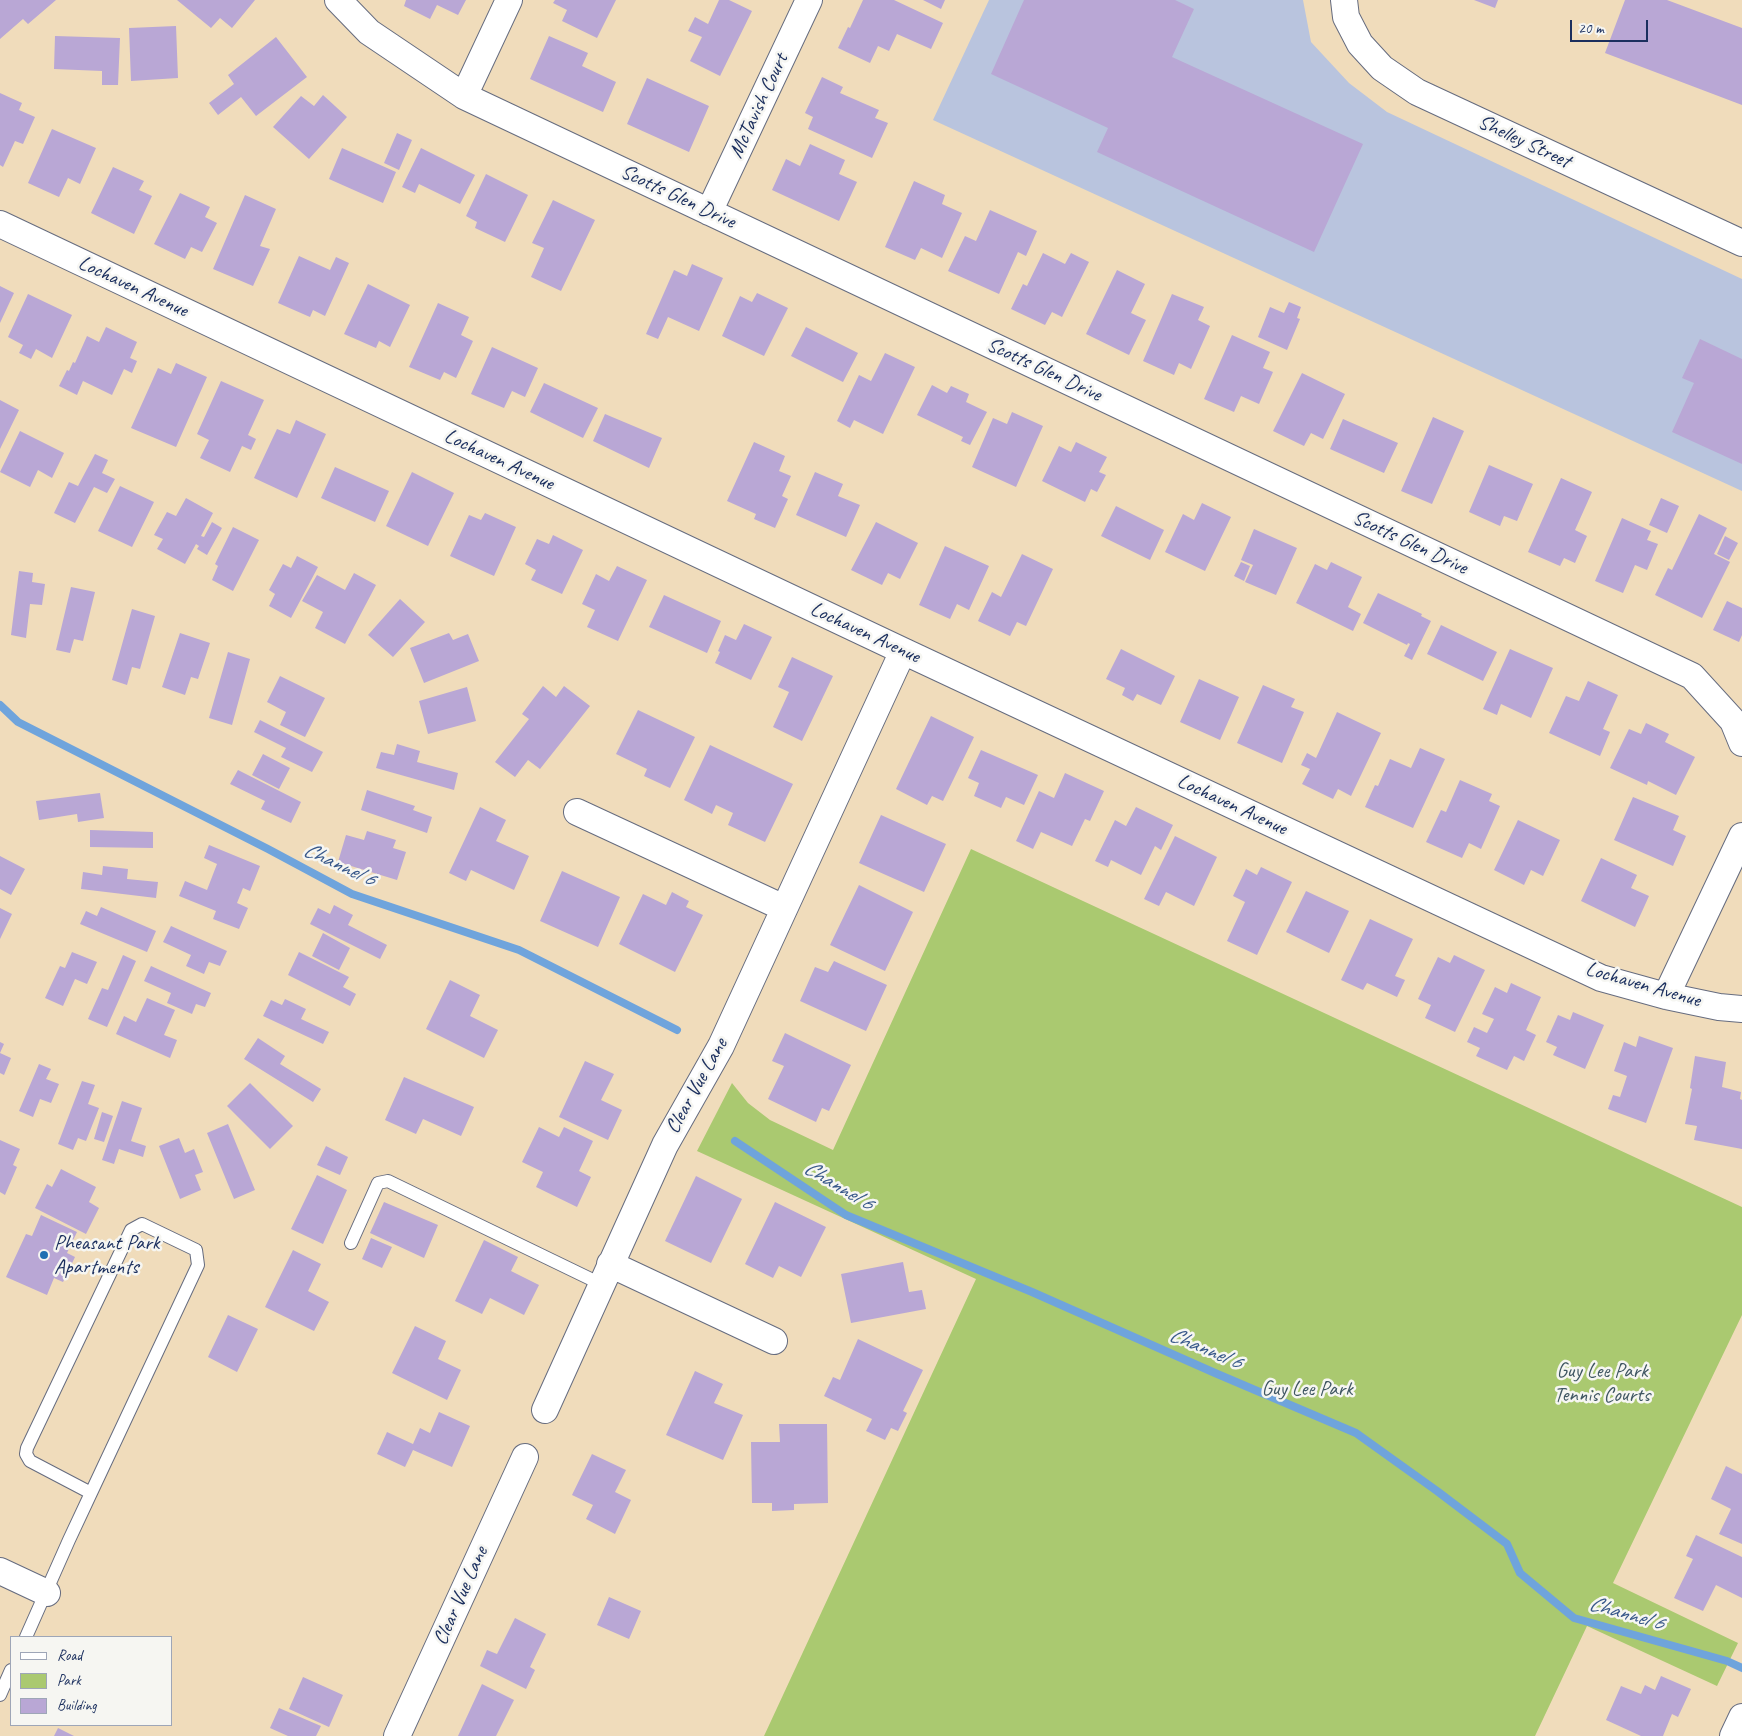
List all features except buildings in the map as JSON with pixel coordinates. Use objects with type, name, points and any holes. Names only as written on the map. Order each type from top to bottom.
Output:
[{"type":"street","name":"Scotts Glen Drive","points":[[338,0],[369,32],[464,96],[1692,676],[1733,721],[1742,743]]},
{"type":"street","points":[[464,96],[509,0]]},
{"type":"street","name":"McTavish Court","points":[[710,212],[809,0]]},
{"type":"street","name":"Shelley Street","points":[[1344,0],[1346,17],[1360,44],[1382,68],[1417,92],[1742,243]]},
{"type":"street","name":"Lochaven Avenue","points":[[0,224],[903,651],[1601,978],[1666,996],[1742,1009]]},
{"type":"street","name":"Clear Vue Lane","points":[[545,1410],[665,1145],[721,1046],[903,651]]},
{"type":"street","points":[[577,812],[784,908]]},
{"type":"street","points":[[1666,996],[1742,836]]},
{"type":"street","points":[[606,1274],[774,1341]]},
{"type":"street","name":"Clear Vue Lane","points":[[397,1736],[525,1457]]},
{"type":"street","points":[[0,1571],[47,1593]]},
{"type":"street","points":[[1733,1736],[1742,1717]]},
{"type":"lane","points":[[351,1243],[378,1183],[388,1182],[606,1274]]},
{"type":"lane","points":[[26,1636],[198,1265],[196,1250],[142,1224],[131,1230],[27,1448],[26,1454],[30,1461],[91,1494]]},
{"type":"lane","points":[[0,1695],[10,1672]]},
{"type":"shaded area","points":[[989,0],[1303,0],[1311,42],[1349,83],[1387,112],[1742,279],[1742,491],[933,120]]},
{"type":"green space","name":"Guy Lee Park","points":[[971,849],[1742,1207],[1742,1315],[1613,1583],[1738,1643],[1717,1686],[1587,1626],[1535,1736],[764,1736],[976,1279],[697,1151],[732,1083],[748,1103],[770,1120],[833,1150]]},
{"type":"waterway","name":"Channel 6","points":[[0,705],[18,722],[268,849],[352,894],[519,950],[677,1030]]},
{"type":"waterway","name":"Channel 6","points":[[735,1141],[846,1215],[1032,1292],[1356,1433],[1507,1544],[1520,1573],[1574,1618],[1727,1661],[1742,1668]]},
{"type":"place","name":"Pheasant Park Apartments","points":[[44,1255]]},
{"type":"park label","name":"Guy Lee Park Tennis Courts","points":[[1602,1383]]}]
